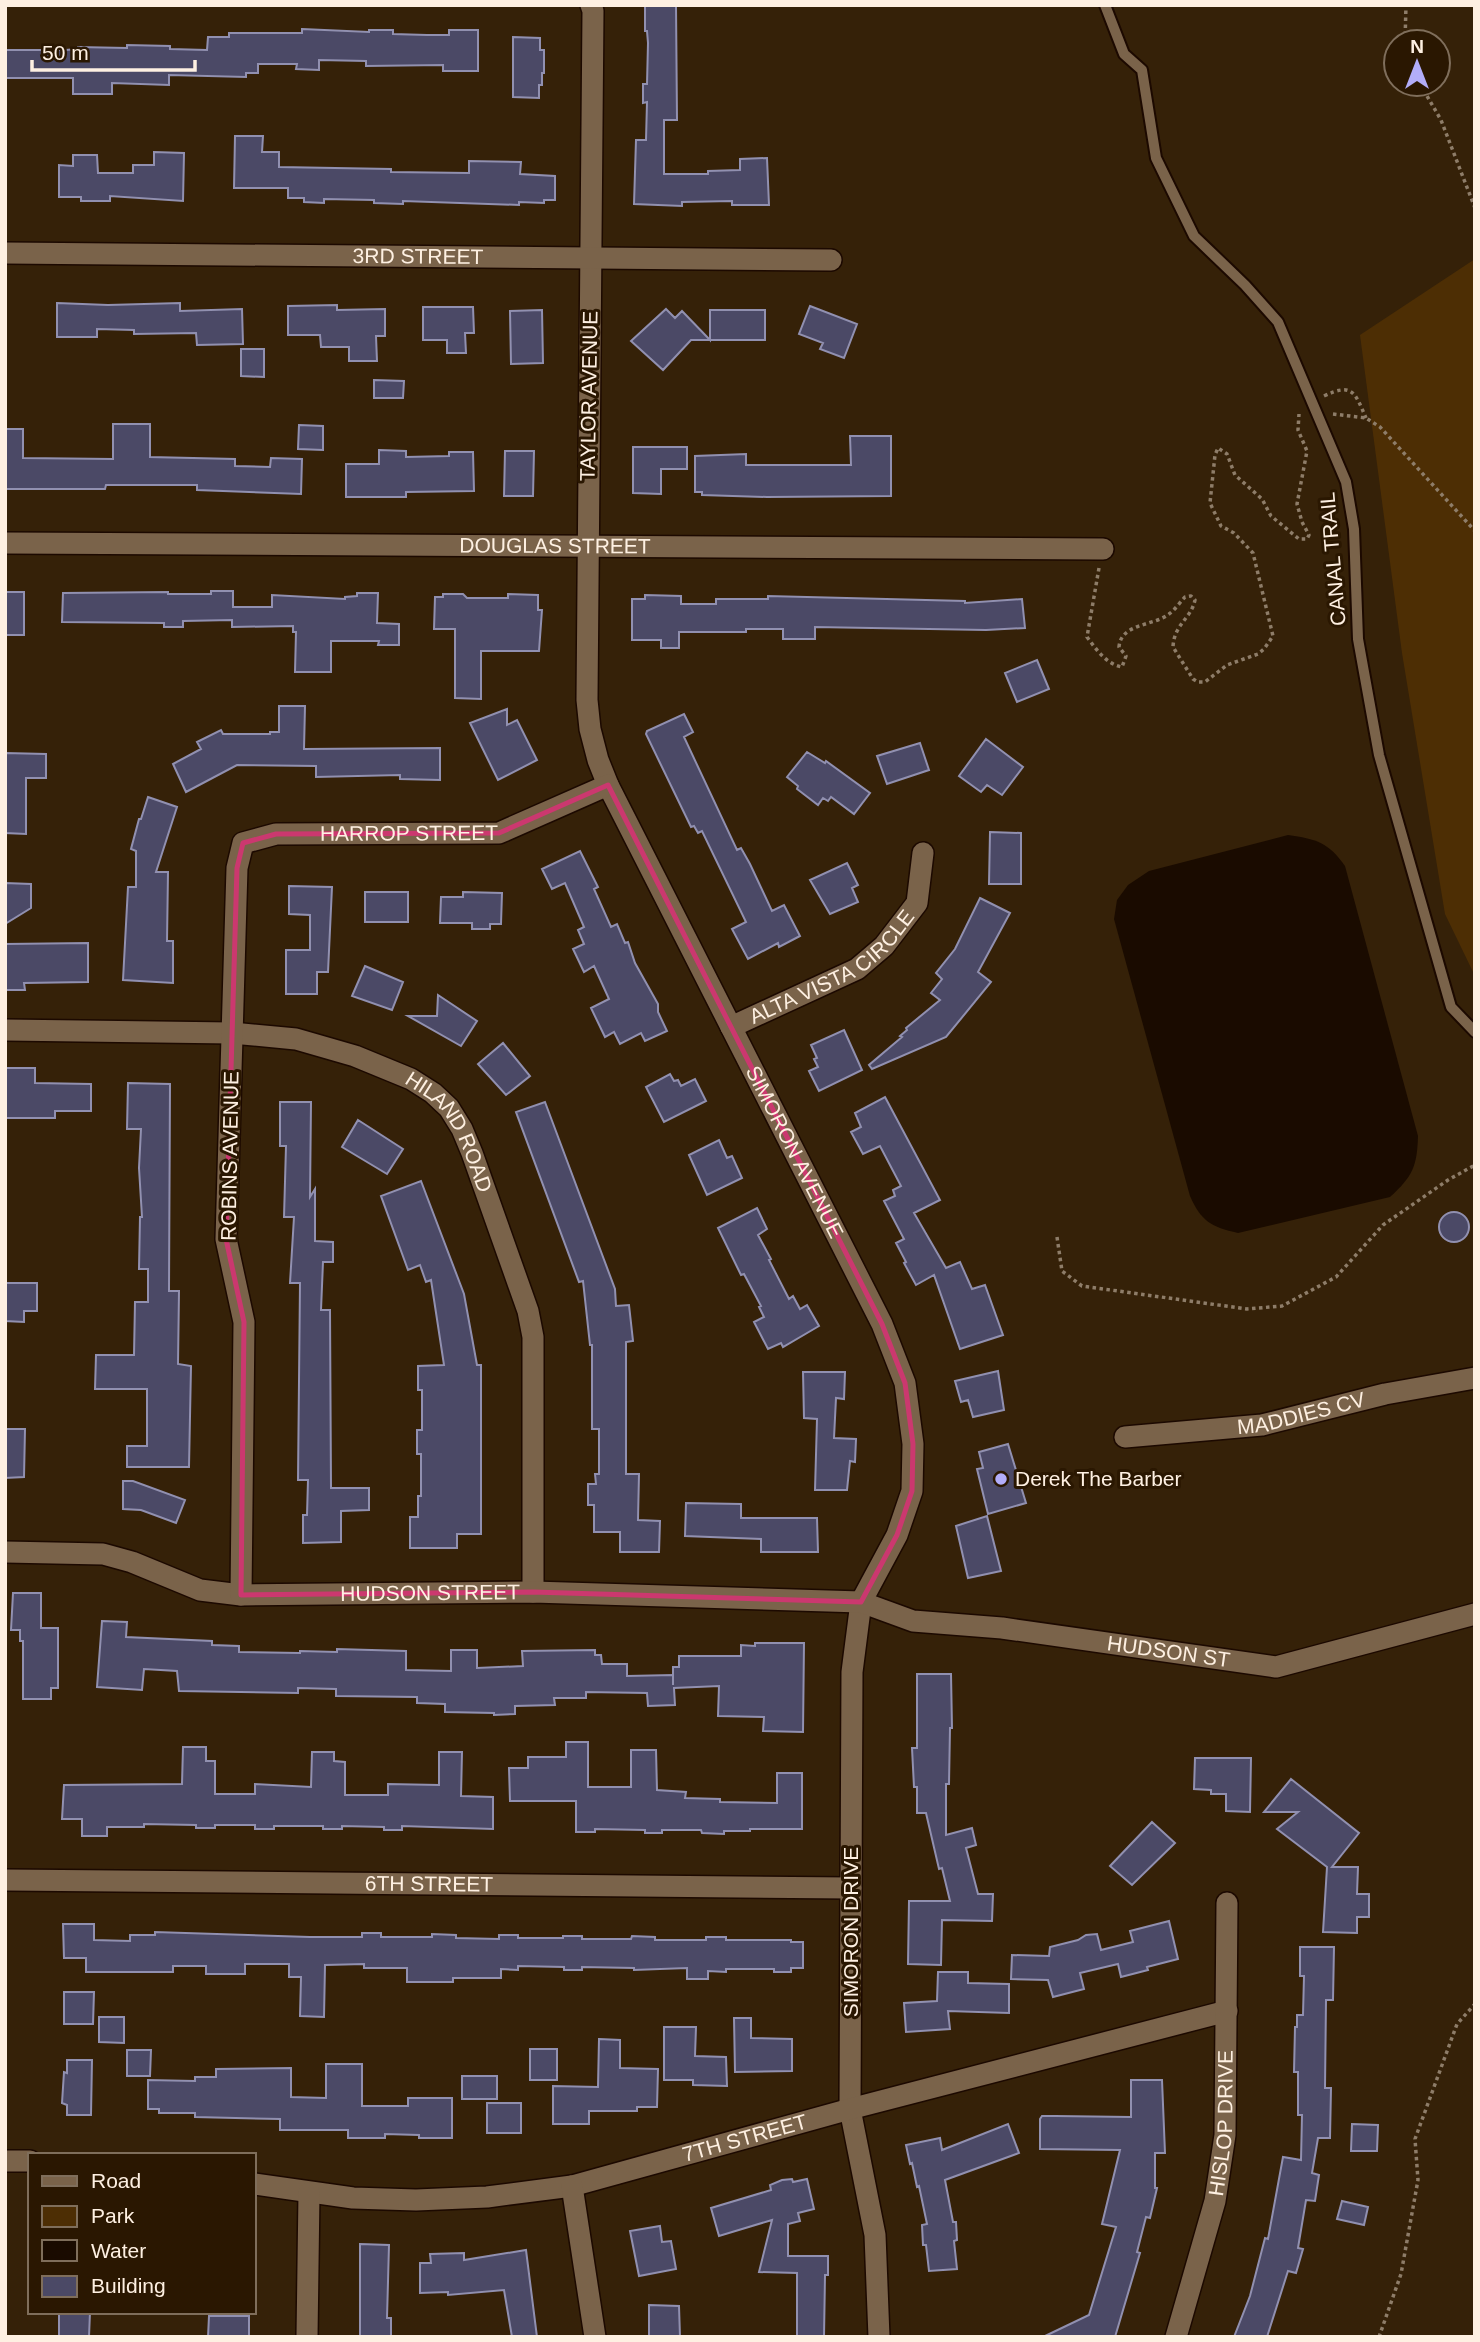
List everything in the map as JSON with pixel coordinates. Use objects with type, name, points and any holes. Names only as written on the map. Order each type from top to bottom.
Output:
[{"type":"street","name":"TAYLOR AVENUE","points":[[591,5],[587,700],[597,760],[608,785]]},
{"type":"street","name":"3RD STREET","points":[[5,253],[831,260]]},
{"type":"street","name":"DOUGLAS STREET","points":[[5,543],[1103,549]]},
{"type":"street","name":"HARROP STREET","points":[[243,843],[276,834],[499,833],[608,785]]},
{"type":"street","name":"SIMORON AVENUE","points":[[608,785],[882,1324],[905,1383],[913,1444],[912,1491],[897,1535]]},
{"type":"street","name":"ROBINS AVENUE","points":[[241,1595],[244,1322],[226,1239],[236,868],[243,843]]},
{"type":"street","name":"ALTA VISTA CIRCLE","points":[[731,1027],[857,969],[884,946],[917,903],[923,853]]},
{"type":"street","name":"HILAND ROAD","points":[[5,1030],[232,1034],[296,1039],[355,1056],[411,1079],[449,1108],[462,1129],[528,1311],[533,1337],[533,1592]]},
{"type":"street","name":"MADDIES CV","points":[[1125,1437],[1262,1425],[1385,1394],[1475,1378]]},
{"type":"street","name":"SIMORON DRIVE","points":[[879,2337],[875,2235],[850,2109],[852,1672],[861,1602],[897,1535]]},
{"type":"street","name":"HUDSON STREET","points":[[5,1552],[103,1554],[132,1562],[200,1590],[241,1595],[533,1592],[861,1602]]},
{"type":"street","name":"HUDSON ST","points":[[861,1602],[913,1621],[1002,1628],[1276,1667],[1475,1614]]},
{"type":"street","name":"6TH STREET","points":[[5,1881],[851,1888]]},
{"type":"street","name":"HISLOP DRIVE","points":[[1176,2337],[1215,2201],[1226,2135],[1227,1903]]},
{"type":"street","name":"7TH STREET","points":[[256,2184],[353,2198],[416,2200],[487,2197],[572,2186],[850,2109],[1227,2011]]},
{"type":"street","points":[[5,2161],[28,2161]]},
{"type":"street","points":[[572,2186],[595,2337]]},
{"type":"street","points":[[307,2337],[309,2193]]},
{"type":"lane","name":"CANAL TRAIL","points":[[1105,5],[1124,54],[1142,69],[1156,158],[1194,236],[1279,322],[1346,482],[1353,529],[1358,639],[1379,755],[1451,1007],[1475,1032]]},
{"type":"path","points":[[1405,28],[1406,5]]},
{"type":"path","points":[[1428,98],[1441,120],[1475,208]]},
{"type":"path","points":[[1103,549],[1087,637],[1101,655],[1114,666],[1122,667],[1126,656],[1119,647],[1120,640],[1128,631],[1168,615],[1185,597],[1191,596],[1195,600],[1193,607],[1177,628],[1173,647],[1193,679],[1205,682],[1227,665],[1264,649],[1273,636],[1253,553],[1234,533],[1221,526],[1210,502],[1218,449],[1227,453],[1235,475],[1262,499],[1271,516],[1299,539],[1307,539],[1309,535],[1297,504],[1307,451],[1298,430],[1299,413],[1315,407],[1345,388],[1357,397],[1366,418]]},
{"type":"path","points":[[1315,407],[1366,418],[1380,427],[1475,531]]},
{"type":"path","points":[[1058,1237],[1062,1271],[1082,1286],[1247,1309],[1282,1306],[1336,1277],[1383,1226],[1448,1180],[1475,1166]]},
{"type":"path","points":[[1379,2337],[1401,2274],[1418,2180],[1415,2139],[1457,2025],[1475,2004]]},
{"type":"highlighted area","points":[[608,785],[882,1324],[905,1383],[913,1444],[912,1491],[897,1535],[861,1602],[533,1592],[241,1595],[244,1322],[226,1239],[237,868],[243,843],[276,834],[499,833]]},
{"type":"green space","points":[[1475,259],[1475,976],[1445,914],[1402,653],[1360,335]]},
{"type":"water","points":[[1288,835],[1321,843],[1345,866],[1418,1136],[1416,1155],[1409,1176],[1390,1197],[1238,1233],[1208,1222],[1190,1196],[1114,919],[1117,900],[1128,885],[1149,871]]},
{"type":"building","points":[[645,5],[676,5],[677,120],[664,120],[664,174],[708,174],[708,171],[740,170],[740,159],[767,158],[769,205],[732,205],[732,201],[682,202],[682,206],[634,204],[636,140],[646,140],[647,102],[643,103],[643,84],[647,84],[648,43]]},
{"type":"building","points":[[302,29],[369,32],[393,30],[393,34],[427,35],[449,35],[449,30],[478,30],[478,71],[443,71],[443,65],[366,66],[366,61],[319,60],[319,70],[296,69],[297,64],[258,64],[258,73],[246,73],[246,77],[169,75],[169,85],[112,83],[112,94],[73,94],[73,78],[5,78],[5,50],[127,48],[127,45],[207,50],[208,37],[229,37],[229,33],[302,33]]},
{"type":"building","points":[[513,37],[540,38],[540,50],[544,50],[544,73],[542,85],[539,85],[539,98],[513,97]]},
{"type":"building","points":[[235,136],[263,136],[262,152],[279,152],[279,167],[469,173],[469,161],[521,162],[520,174],[555,176],[555,200],[544,200],[544,203],[519,202],[519,205],[403,201],[403,204],[374,203],[374,200],[324,199],[324,203],[304,202],[304,198],[288,198],[288,188],[234,188]]},
{"type":"building","points":[[154,152],[184,153],[183,201],[110,196],[110,201],[81,201],[81,197],[59,197],[59,165],[73,166],[73,155],[97,155],[98,173],[133,173],[133,165],[154,165]]},
{"type":"building","points":[[57,303],[180,303],[180,311],[242,309],[243,344],[197,345],[196,333],[134,334],[134,330],[97,329],[97,337],[57,337]]},
{"type":"building","points":[[337,305],[337,310],[385,309],[385,336],[376,336],[377,361],[349,361],[349,347],[321,347],[320,335],[288,335],[288,306]]},
{"type":"building","points":[[810,306],[857,324],[844,358],[820,349],[823,343],[799,334]]},
{"type":"building","points":[[423,307],[473,307],[474,333],[465,333],[466,353],[447,353],[447,340],[423,340]]},
{"type":"building","points":[[666,309],[675,318],[682,311],[710,340],[691,340],[663,370],[631,341]]},
{"type":"building","points":[[542,310],[543,363],[511,364],[510,311]]},
{"type":"building","points":[[710,310],[765,310],[765,340],[710,340]]},
{"type":"building","points":[[241,349],[264,349],[264,377],[241,376]]},
{"type":"building","points":[[374,380],[404,381],[403,398],[374,398]]},
{"type":"building","points":[[113,424],[150,424],[150,457],[235,459],[235,466],[270,467],[271,458],[302,459],[301,494],[197,490],[197,485],[5,489],[5,429],[23,429],[23,458],[113,459]]},
{"type":"building","points":[[299,425],[323,426],[323,450],[298,449]]},
{"type":"building","points":[[850,436],[891,436],[891,496],[767,497],[702,495],[702,492],[695,492],[695,456],[746,454],[746,465],[851,465]]},
{"type":"building","points":[[633,447],[687,447],[687,469],[661,469],[661,494],[633,493]]},
{"type":"building","points":[[379,450],[406,451],[406,457],[449,456],[449,452],[473,452],[474,491],[406,492],[406,497],[346,497],[346,464],[379,464]]},
{"type":"building","points":[[505,451],[534,451],[533,496],[504,496]]},
{"type":"building","points":[[211,591],[233,591],[233,607],[272,607],[272,595],[345,599],[357,596],[357,593],[378,593],[377,623],[399,624],[399,645],[378,645],[379,641],[331,641],[331,672],[295,672],[296,632],[293,632],[293,626],[232,627],[232,620],[183,621],[183,627],[164,627],[164,623],[62,622],[63,593],[211,594]]},
{"type":"building","points":[[5,592],[24,592],[24,635],[5,635]]},
{"type":"building","points":[[443,594],[463,594],[467,598],[508,598],[508,594],[538,595],[538,610],[542,610],[539,651],[481,651],[481,699],[455,698],[455,629],[434,629],[435,597],[443,597]]},
{"type":"building","points":[[645,595],[681,596],[681,604],[716,604],[716,599],[768,599],[768,596],[965,603],[1022,599],[1025,628],[986,630],[815,627],[815,639],[783,639],[783,629],[679,632],[679,648],[661,648],[661,640],[632,640],[632,599],[645,599]]},
{"type":"building","points":[[1037,660],[1049,689],[1017,702],[1005,673]]},
{"type":"building","points":[[279,706],[305,706],[304,749],[440,748],[440,780],[400,779],[400,775],[316,777],[316,766],[237,765],[186,792],[173,764],[201,749],[197,742],[221,730],[223,734],[279,732]]},
{"type":"building","points":[[507,709],[507,725],[517,720],[537,760],[498,780],[470,723]]},
{"type":"building","points":[[684,714],[693,732],[684,737],[737,850],[741,848],[772,911],[784,905],[800,936],[779,947],[778,943],[748,959],[732,929],[746,922],[702,831],[698,833],[694,826],[691,827],[646,734],[647,731]]},
{"type":"building","points":[[986,739],[1023,767],[1002,795],[987,785],[981,792],[959,776]]},
{"type":"building","points":[[920,743],[929,770],[887,784],[877,756]]},
{"type":"building","points":[[807,752],[825,763],[826,761],[870,793],[854,814],[831,797],[828,801],[823,798],[818,805],[797,789],[798,786],[787,777]]},
{"type":"building","points":[[5,753],[46,754],[46,778],[26,778],[26,834],[5,833]]},
{"type":"building","points":[[148,797],[177,807],[156,872],[168,872],[167,941],[173,941],[173,983],[123,980],[128,887],[136,887],[136,851],[131,849]]},
{"type":"building","points":[[990,832],[1021,833],[1021,884],[989,884]]},
{"type":"building","points":[[580,851],[598,887],[594,889],[611,927],[617,924],[625,943],[628,942],[635,963],[658,1004],[658,1012],[667,1031],[645,1041],[641,1033],[620,1044],[614,1032],[605,1037],[591,1008],[609,999],[594,966],[584,972],[573,949],[584,944],[578,930],[584,927],[565,883],[552,889],[542,869]]},
{"type":"building","points":[[847,863],[858,885],[852,888],[858,902],[830,914],[810,880]]},
{"type":"building","points":[[5,883],[31,884],[31,908],[5,924]]},
{"type":"building","points":[[289,886],[332,887],[328,972],[317,972],[317,994],[286,994],[286,950],[310,950],[310,915],[289,914]]},
{"type":"building","points":[[365,892],[408,892],[408,922],[365,922]]},
{"type":"building","points":[[463,892],[502,893],[501,924],[490,924],[490,929],[472,929],[472,923],[440,923],[441,897],[463,897]]},
{"type":"building","points":[[980,898],[1010,913],[978,972],[991,982],[946,1037],[872,1069],[869,1065],[902,1037],[900,1036],[906,1028],[940,1000],[931,993],[942,979],[936,973],[955,949]]},
{"type":"building","points":[[88,943],[88,982],[24,983],[25,990],[5,990],[5,944]]},
{"type":"building","points":[[365,966],[403,982],[392,1010],[352,996]]},
{"type":"building","points":[[438,995],[477,1021],[461,1046],[408,1016],[437,1016]]},
{"type":"building","points":[[844,1030],[862,1070],[819,1091],[809,1071],[818,1067],[811,1045]]},
{"type":"building","points":[[503,1043],[530,1076],[506,1095],[478,1064]]},
{"type":"building","points":[[5,1068],[35,1068],[35,1083],[91,1084],[91,1111],[55,1111],[55,1118],[5,1118]]},
{"type":"building","points":[[670,1074],[681,1086],[695,1079],[706,1101],[664,1122],[646,1087]]},
{"type":"building","points":[[128,1083],[170,1084],[169,1291],[179,1291],[178,1364],[191,1366],[189,1467],[127,1467],[127,1446],[147,1446],[147,1389],[95,1389],[96,1355],[134,1355],[135,1302],[148,1302],[148,1269],[139,1269],[142,1217],[139,1168],[141,1129],[127,1129]]},
{"type":"building","points":[[885,1097],[940,1200],[914,1213],[946,1268],[960,1262],[972,1289],[985,1285],[1003,1335],[960,1349],[934,1275],[916,1285],[904,1263],[906,1262],[896,1243],[904,1239],[884,1201],[895,1196],[893,1190],[901,1186],[880,1146],[863,1154],[851,1132],[861,1127],[855,1113]]},
{"type":"building","points":[[280,1102],[311,1102],[310,1197],[315,1189],[315,1241],[333,1242],[333,1262],[323,1262],[321,1310],[330,1310],[331,1488],[369,1488],[369,1510],[341,1511],[341,1542],[303,1543],[303,1515],[307,1515],[308,1480],[298,1480],[300,1283],[290,1283],[294,1217],[284,1217],[286,1146],[280,1146]]},
{"type":"building","points":[[545,1102],[615,1289],[616,1306],[629,1305],[633,1341],[626,1342],[626,1474],[639,1474],[638,1520],[660,1521],[659,1552],[620,1552],[620,1532],[594,1532],[594,1505],[588,1505],[588,1484],[596,1484],[595,1474],[599,1474],[599,1429],[592,1429],[592,1345],[583,1281],[579,1282],[516,1112]]},
{"type":"building","points":[[358,1120],[403,1149],[387,1174],[342,1147]]},
{"type":"building","points":[[719,1140],[727,1158],[732,1156],[742,1178],[707,1195],[689,1155]]},
{"type":"building","points":[[421,1181],[464,1294],[477,1365],[481,1365],[481,1534],[457,1534],[457,1548],[410,1548],[410,1517],[418,1517],[418,1496],[421,1496],[421,1454],[417,1454],[417,1430],[422,1430],[422,1390],[418,1390],[418,1366],[444,1365],[431,1280],[426,1282],[420,1265],[408,1270],[381,1196]]},
{"type":"building","points":[[757,1208],[767,1229],[758,1235],[789,1299],[793,1296],[800,1309],[807,1305],[819,1326],[783,1347],[781,1343],[768,1349],[754,1322],[764,1317],[759,1307],[761,1306],[744,1274],[741,1275],[718,1228]]},
{"type":"building","points":[[1454,1212],[1465,1216],[1469,1227],[1465,1238],[1454,1242],[1443,1238],[1439,1227],[1443,1216]]},
{"type":"building","points":[[5,1283],[37,1283],[37,1311],[24,1311],[24,1322],[5,1321]]},
{"type":"building","points":[[998,1371],[1004,1410],[973,1417],[968,1400],[961,1402],[955,1381]]},
{"type":"building","points":[[803,1372],[845,1372],[844,1399],[836,1398],[834,1438],[856,1439],[855,1462],[850,1461],[847,1490],[815,1490],[817,1419],[804,1418]]},
{"type":"building","points":[[5,1429],[25,1429],[24,1477],[5,1478]]},
{"type":"building","points":[[1008,1444],[1026,1503],[988,1514],[977,1469],[983,1468],[979,1452]]},
{"type":"building","points":[[123,1481],[133,1481],[185,1500],[176,1523],[141,1510],[123,1509]]},
{"type":"building","points":[[686,1503],[741,1504],[741,1518],[817,1518],[818,1552],[761,1552],[761,1539],[685,1536]]},
{"type":"building","points":[[987,1516],[1001,1571],[968,1578],[956,1526]]},
{"type":"building","points":[[13,1593],[41,1593],[41,1628],[58,1628],[58,1688],[51,1688],[51,1699],[23,1699],[23,1641],[20,1641],[20,1630],[11,1630]]},
{"type":"building","points":[[102,1621],[127,1622],[126,1637],[212,1641],[212,1645],[239,1646],[239,1652],[337,1652],[337,1649],[406,1651],[406,1670],[451,1671],[451,1650],[477,1650],[477,1668],[523,1666],[522,1651],[595,1650],[595,1655],[601,1655],[602,1664],[627,1664],[627,1676],[673,1675],[673,1667],[679,1667],[679,1656],[741,1656],[741,1645],[804,1643],[803,1732],[763,1731],[764,1717],[718,1716],[719,1686],[674,1688],[675,1705],[648,1706],[647,1693],[586,1692],[586,1698],[554,1698],[555,1705],[515,1706],[515,1714],[494,1715],[445,1712],[445,1704],[417,1703],[417,1697],[336,1696],[336,1689],[298,1688],[298,1693],[179,1691],[177,1671],[144,1669],[142,1690],[97,1687]]},
{"type":"building","points":[[917,1674],[951,1674],[952,1728],[949,1784],[946,1784],[946,1835],[972,1828],[976,1845],[966,1848],[978,1894],[993,1894],[992,1921],[942,1920],[941,1965],[908,1964],[909,1901],[950,1901],[942,1868],[939,1869],[926,1813],[917,1813],[912,1748],[917,1748]]},
{"type":"building","points":[[566,1742],[588,1742],[588,1787],[631,1787],[631,1750],[656,1750],[657,1790],[686,1792],[685,1798],[777,1803],[777,1773],[802,1773],[802,1829],[750,1829],[724,1831],[724,1834],[702,1833],[701,1830],[645,1833],[645,1830],[595,1829],[595,1832],[576,1832],[576,1801],[510,1801],[509,1768],[528,1768],[528,1757],[566,1757]]},
{"type":"building","points":[[183,1747],[206,1747],[206,1761],[215,1761],[215,1794],[255,1794],[255,1784],[311,1787],[312,1752],[334,1752],[334,1761],[345,1762],[345,1795],[388,1795],[388,1784],[439,1785],[439,1752],[462,1752],[461,1796],[493,1797],[493,1829],[402,1826],[402,1830],[384,1830],[384,1827],[342,1826],[342,1829],[323,1829],[323,1826],[274,1826],[274,1829],[255,1829],[255,1825],[196,1828],[196,1825],[144,1824],[144,1827],[107,1827],[107,1836],[82,1836],[82,1819],[62,1819],[64,1785],[182,1784]]},
{"type":"building","points":[[1195,1758],[1251,1758],[1250,1812],[1226,1811],[1226,1794],[1211,1794],[1211,1790],[1194,1789]]},
{"type":"building","points":[[1291,1779],[1359,1833],[1332,1867],[1358,1867],[1357,1894],[1369,1894],[1369,1917],[1357,1917],[1357,1933],[1323,1932],[1327,1867],[1277,1829],[1298,1812],[1264,1812]]},
{"type":"building","points":[[1152,1822],[1175,1843],[1132,1885],[1110,1866]]},
{"type":"building","points":[[1169,1921],[1178,1959],[1121,1977],[1118,1964],[1080,1973],[1084,1989],[1053,1997],[1048,1980],[1011,1979],[1012,1955],[1049,1956],[1050,1947],[1097,1934],[1101,1950],[1133,1942],[1130,1931]]},
{"type":"building","points":[[63,1924],[94,1924],[94,1940],[130,1941],[130,1935],[155,1935],[155,1932],[310,1937],[362,1937],[362,1933],[381,1933],[381,1937],[432,1937],[432,1934],[456,1935],[456,1938],[499,1939],[499,1935],[518,1935],[518,1938],[582,1936],[582,1939],[631,1939],[632,1936],[655,1937],[655,1940],[706,1940],[706,1937],[726,1937],[726,1940],[791,1940],[803,1942],[803,1968],[791,1968],[791,1972],[774,1972],[774,1969],[726,1969],[726,1972],[708,1971],[708,1979],[687,1979],[687,1968],[634,1970],[582,1967],[582,1970],[564,1970],[564,1967],[518,1966],[518,1970],[501,1969],[501,1978],[407,1982],[407,1968],[364,1968],[364,1964],[325,1965],[324,2017],[300,2016],[301,1977],[289,1977],[289,1964],[245,1964],[245,1974],[206,1974],[206,1966],[173,1966],[173,1972],[86,1972],[86,1958],[64,1958]]},
{"type":"building","points":[[1300,1947],[1334,1947],[1333,2000],[1326,2000],[1325,2088],[1331,2088],[1330,2138],[1318,2138],[1312,2173],[1319,2175],[1315,2201],[1306,2200],[1298,2248],[1303,2249],[1296,2273],[1288,2271],[1267,2337],[1234,2337],[1250,2296],[1265,2238],[1268,2239],[1283,2157],[1301,2160],[1302,2115],[1298,2115],[1298,2072],[1294,2072],[1295,2027],[1297,2015],[1303,2015],[1304,1976],[1300,1976]]},
{"type":"building","points":[[938,1972],[968,1972],[968,1983],[1009,1984],[1009,2013],[948,2011],[950,2029],[906,2032],[904,2003],[937,2001]]},
{"type":"building","points":[[64,1992],[94,1992],[93,2024],[64,2024]]},
{"type":"building","points":[[99,2017],[124,2017],[124,2043],[99,2042]]},
{"type":"building","points":[[734,2018],[751,2018],[751,2038],[792,2039],[792,2071],[735,2072]]},
{"type":"building","points":[[664,2027],[696,2027],[695,2056],[726,2057],[727,2086],[693,2085],[693,2080],[664,2080]]},
{"type":"building","points":[[599,2039],[620,2040],[620,2068],[658,2069],[657,2107],[637,2107],[637,2111],[589,2111],[589,2124],[553,2124],[553,2086],[598,2087]]},
{"type":"building","points":[[530,2049],[557,2049],[557,2080],[530,2080]]},
{"type":"building","points":[[127,2050],[151,2050],[150,2076],[127,2076]]},
{"type":"building","points":[[67,2060],[92,2060],[91,2115],[67,2115],[67,2105],[62,2103]]},
{"type":"building","points":[[326,2064],[362,2064],[362,2106],[408,2106],[408,2098],[452,2098],[452,2138],[385,2134],[385,2138],[348,2138],[348,2130],[280,2130],[280,2119],[195,2117],[195,2113],[159,2113],[159,2109],[148,2109],[148,2080],[195,2081],[195,2077],[216,2077],[216,2069],[291,2068],[291,2097],[326,2098]]},
{"type":"building","points":[[462,2076],[497,2076],[497,2099],[462,2099]]},
{"type":"building","points":[[1131,2080],[1162,2080],[1165,2153],[1155,2153],[1157,2188],[1150,2218],[1146,2217],[1137,2252],[1140,2253],[1115,2337],[1043,2337],[1089,2315],[1116,2227],[1102,2224],[1120,2150],[1040,2149],[1040,2119],[1042,2116],[1131,2117]]},
{"type":"building","points":[[487,2103],[521,2103],[521,2133],[487,2133]]},
{"type":"building","points":[[1008,2124],[1019,2153],[945,2180],[953,2222],[956,2222],[957,2240],[954,2241],[957,2269],[929,2271],[922,2225],[927,2224],[906,2145],[940,2138],[942,2150]]},
{"type":"building","points":[[1352,2124],[1378,2125],[1377,2151],[1351,2151]]},
{"type":"building","points":[[792,2179],[793,2182],[807,2179],[814,2209],[798,2213],[800,2221],[788,2224],[788,2256],[828,2256],[824,2337],[797,2337],[797,2273],[759,2272],[772,2220],[719,2236],[711,2208],[771,2190],[770,2185]]},
{"type":"building","points":[[1342,2201],[1368,2207],[1364,2225],[1337,2219]]},
{"type":"building","points":[[660,2226],[662,2242],[671,2241],[676,2269],[639,2276],[630,2231]]},
{"type":"building","points":[[360,2244],[389,2245],[387,2318],[391,2318],[391,2337],[360,2337]]},
{"type":"building","points":[[526,2250],[537,2337],[512,2337],[504,2290],[448,2295],[448,2292],[420,2293],[420,2263],[431,2263],[430,2254],[464,2253],[464,2260]]},
{"type":"building","points":[[649,2305],[679,2306],[680,2337],[649,2337]]},
{"type":"building","points":[[59,2314],[90,2314],[89,2337],[59,2337]]},
{"type":"building","points":[[209,2316],[249,2316],[249,2337],[208,2337]]},
{"type":"place","name":"Derek The Barber","points":[[1001,1479]]}]
